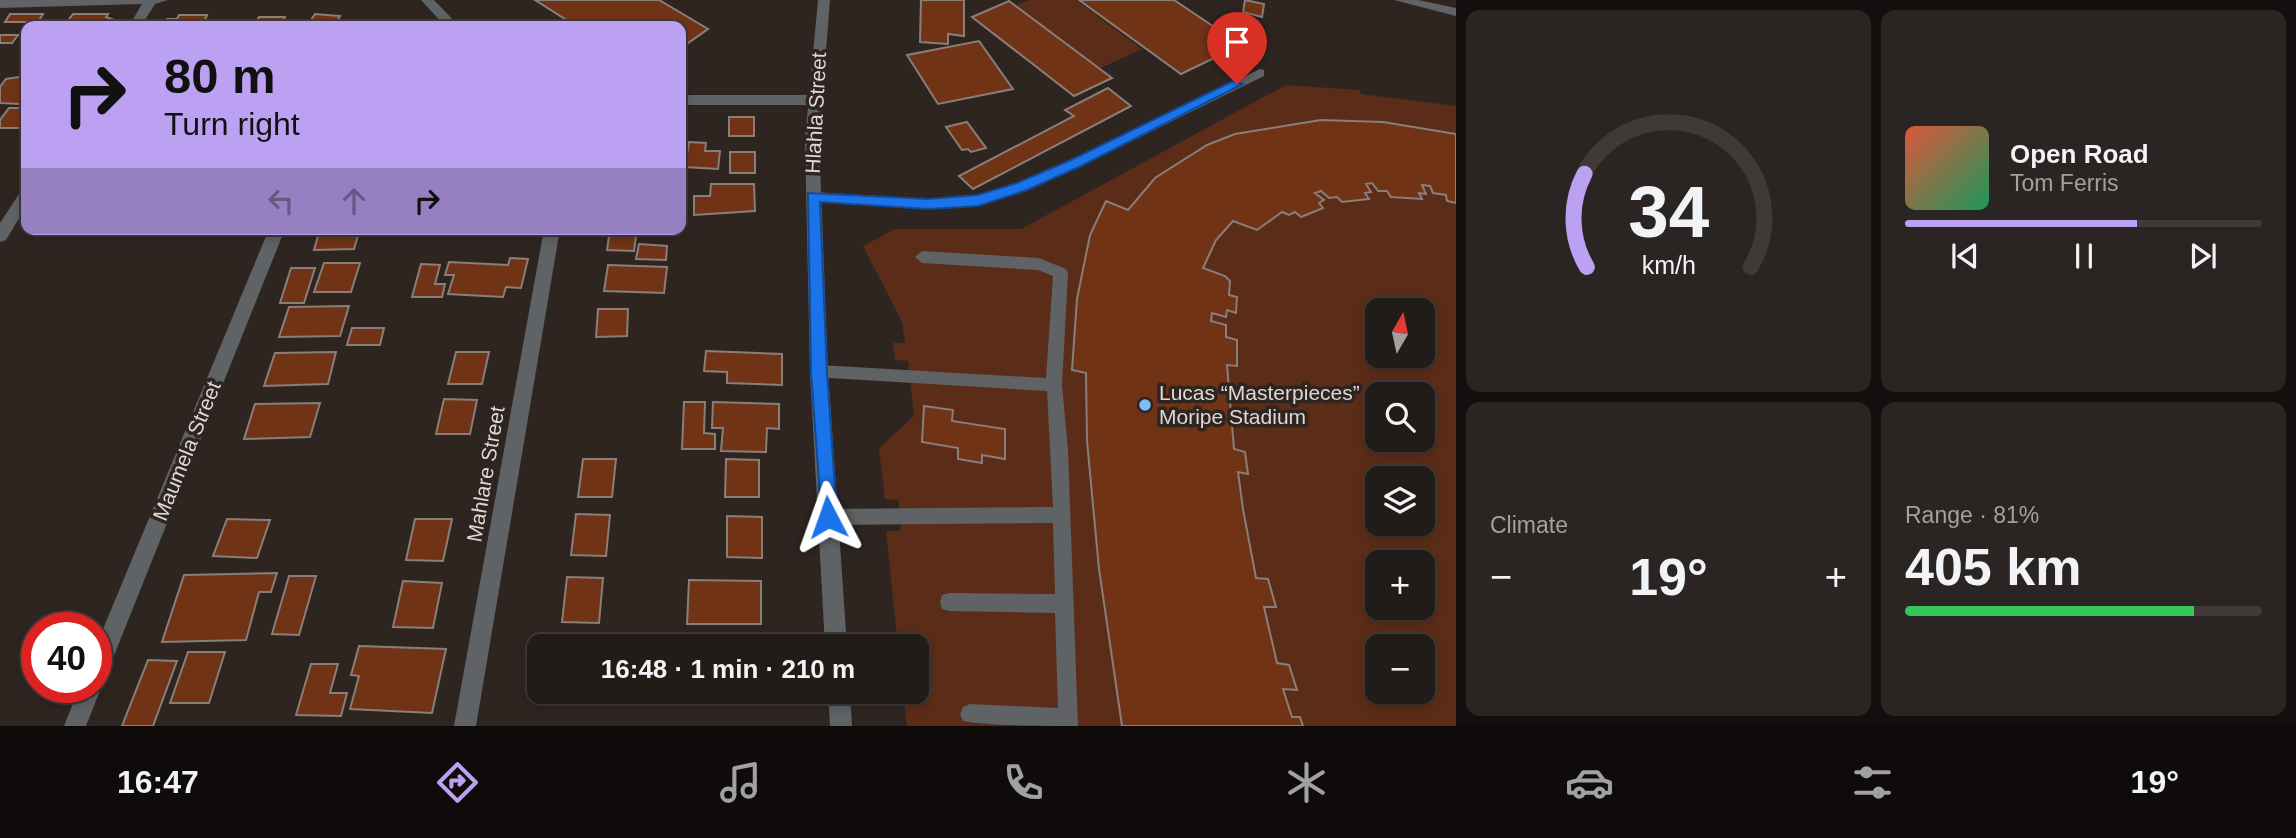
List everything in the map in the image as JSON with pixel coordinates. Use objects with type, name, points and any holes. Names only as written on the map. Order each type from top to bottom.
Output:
[{"type":"street","points":[[138,21],[151,0]]},
{"type":"street","points":[[0,4],[162,0]]},
{"type":"street","points":[[427,0],[446,21]]},
{"type":"street","name":"Hlahla Street","points":[[824,0],[814,100],[813,197],[819,372],[835,634]]},
{"type":"street","points":[[1400,0],[1456,12]]},
{"type":"street","points":[[686,100],[814,100]]},
{"type":"street","points":[[0,236],[21,203]]},
{"type":"street","name":"Maumela Street","points":[[112,634],[275,235]]},
{"type":"street","name":"Mahlare Street","points":[[465,726],[551,235]]},
{"type":"street","points":[[75,726],[84,703]]},
{"type":"street","points":[[840,704],[841,726]]},
{"type":"lane","points":[[813,197],[928,204],[978,201],[1022,187],[1076,163],[1260,73]]},
{"type":"lane","points":[[922,257],[1039,264],[1061,273],[1054,385],[1062,515],[1068,723],[970,714]]},
{"type":"lane","points":[[819,372],[1054,385]]},
{"type":"lane","points":[[828,517],[1062,515]]},
{"type":"lane","points":[[948,602],[1065,604]]},
{"type":"shaded area","points":[[1029,0],[1076,0],[1142,49],[1096,70],[1014,6]]},
{"type":"shaded area","name":"Lucas “Masterpieces” Moripe Stadium","points":[[1286,85],[1359,90],[1361,94],[1456,106],[1456,726],[907,726],[904,704],[929,704],[929,634],[897,634],[886,531],[900,531],[902,520],[898,500],[885,499],[879,448],[914,416],[908,361],[895,360],[893,343],[905,343],[902,322],[863,246],[895,229],[1021,229]]},
{"type":"building","points":[[535,0],[659,0],[708,29],[686,44],[686,21],[568,21]]},
{"type":"building","points":[[921,0],[964,0],[964,36],[948,34],[948,44],[920,42]]},
{"type":"building","points":[[1079,0],[1174,0],[1241,45],[1181,74]]},
{"type":"building","points":[[1245,0],[1264,4],[1262,17],[1243,12]]},
{"type":"building","points":[[1009,1],[1112,78],[1074,96],[972,17]]},
{"type":"building","points":[[10,14],[43,14],[39,21],[5,22]]},
{"type":"building","points":[[73,14],[108,14],[106,17],[117,21],[68,21]]},
{"type":"building","points":[[315,14],[340,16],[337,21],[310,21]]},
{"type":"building","points":[[179,15],[207,15],[204,21],[166,21],[177,19]]},
{"type":"building","points":[[259,17],[285,17],[283,21],[257,21]]},
{"type":"building","points":[[0,35],[18,35],[12,43],[0,43]]},
{"type":"building","points":[[979,41],[1013,89],[938,104],[907,55]]},
{"type":"building","points":[[21,77],[19,104],[0,103],[0,87],[6,79]]},
{"type":"building","points":[[1108,88],[1131,106],[973,189],[959,176],[1074,116],[1065,110]]},
{"type":"building","points":[[9,108],[21,108],[21,128],[0,128],[0,120]]},
{"type":"building","points":[[729,117],[754,117],[754,136],[729,136]]},
{"type":"building","points":[[1321,120],[1383,122],[1456,134],[1456,203],[1447,201],[1446,195],[1433,193],[1430,186],[1422,185],[1426,194],[1419,193],[1422,199],[1391,197],[1387,191],[1378,191],[1372,183],[1366,184],[1371,192],[1365,193],[1369,199],[1342,202],[1337,197],[1329,198],[1321,191],[1315,193],[1324,200],[1319,203],[1323,208],[1301,217],[1295,212],[1289,215],[1282,212],[1257,230],[1233,221],[1216,240],[1203,268],[1225,276],[1230,281],[1229,295],[1237,297],[1236,313],[1227,310],[1226,317],[1212,313],[1211,321],[1226,325],[1226,337],[1237,340],[1237,366],[1227,365],[1234,449],[1245,452],[1248,474],[1238,472],[1243,509],[1256,578],[1268,579],[1276,607],[1264,607],[1277,663],[1289,665],[1297,690],[1283,689],[1292,717],[1300,717],[1303,726],[1122,726],[1099,569],[1087,441],[1086,373],[1072,370],[1077,299],[1090,235],[1106,201],[1128,210],[1155,178],[1207,145],[1235,134]]},
{"type":"building","points":[[967,122],[986,148],[971,152],[968,149],[962,150],[946,127]]},
{"type":"building","points":[[689,142],[706,143],[705,151],[720,151],[718,169],[686,167]]},
{"type":"building","points":[[730,152],[755,152],[755,173],[730,173]]},
{"type":"building","points":[[711,184],[754,184],[755,211],[694,215],[694,196],[710,196]]},
{"type":"building","points":[[318,235],[358,235],[354,249],[314,250]]},
{"type":"building","points":[[609,235],[636,235],[634,251],[607,250]]},
{"type":"building","points":[[639,244],[667,246],[666,260],[636,259]]},
{"type":"building","points":[[510,258],[528,259],[521,288],[506,287],[503,297],[448,294],[454,275],[445,275],[449,262],[508,265]]},
{"type":"building","points":[[324,263],[360,263],[351,292],[314,292]]},
{"type":"building","points":[[421,264],[440,265],[435,284],[445,284],[442,297],[412,297]]},
{"type":"building","points":[[608,265],[667,267],[664,293],[604,291]]},
{"type":"building","points":[[291,268],[315,268],[304,303],[280,303]]},
{"type":"building","points":[[349,306],[340,336],[279,337],[289,307]]},
{"type":"building","points":[[598,309],[628,309],[627,336],[596,337]]},
{"type":"building","points":[[352,328],[384,328],[380,345],[347,345]]},
{"type":"building","points":[[706,351],[782,354],[782,385],[727,383],[727,372],[704,371]]},
{"type":"building","points":[[336,352],[328,384],[264,386],[275,353]]},
{"type":"building","points":[[456,352],[489,352],[482,384],[448,384]]},
{"type":"building","points":[[444,399],[477,400],[470,434],[436,434]]},
{"type":"building","points":[[684,402],[705,402],[704,433],[715,434],[715,449],[682,449]]},
{"type":"building","points":[[713,402],[779,404],[779,429],[767,428],[766,452],[721,451],[723,428],[712,428]]},
{"type":"building","points":[[320,403],[310,437],[244,439],[255,404]]},
{"type":"building","points":[[924,406],[953,410],[952,421],[1005,429],[1005,459],[982,455],[982,463],[958,459],[958,448],[922,442]]},
{"type":"building","points":[[583,459],[616,459],[612,497],[578,497]]},
{"type":"building","points":[[726,459],[759,460],[759,497],[725,497]]},
{"type":"building","points":[[576,514],[610,515],[606,556],[571,555]]},
{"type":"building","points":[[727,516],[762,517],[762,558],[727,557]]},
{"type":"building","points":[[227,519],[270,520],[257,558],[213,556]]},
{"type":"building","points":[[415,519],[452,519],[443,561],[406,560]]},
{"type":"building","points":[[277,573],[271,592],[259,592],[246,640],[162,642],[184,575]]},
{"type":"building","points":[[289,576],[316,576],[299,635],[272,634]]},
{"type":"building","points":[[567,577],[603,578],[599,623],[562,622]]},
{"type":"building","points":[[689,580],[761,581],[761,624],[687,624]]},
{"type":"building","points":[[403,581],[442,583],[433,628],[393,627]]},
{"type":"building","points":[[359,646],[446,649],[432,713],[350,709],[359,676],[351,675]]},
{"type":"building","points":[[188,652],[225,652],[209,703],[170,703]]},
{"type":"building","points":[[148,660],[177,661],[153,726],[122,726]]},
{"type":"building","points":[[311,664],[338,664],[330,693],[347,693],[341,716],[296,715]]},
{"type":"place","name":"Lucas “Masterpieces” Moripe Stadium","points":[[1145,405]]},
{"type":"route","points":[[828,517],[819,372],[813,197],[928,204],[978,201],[1022,187],[1076,163],[1237,84]]}]
